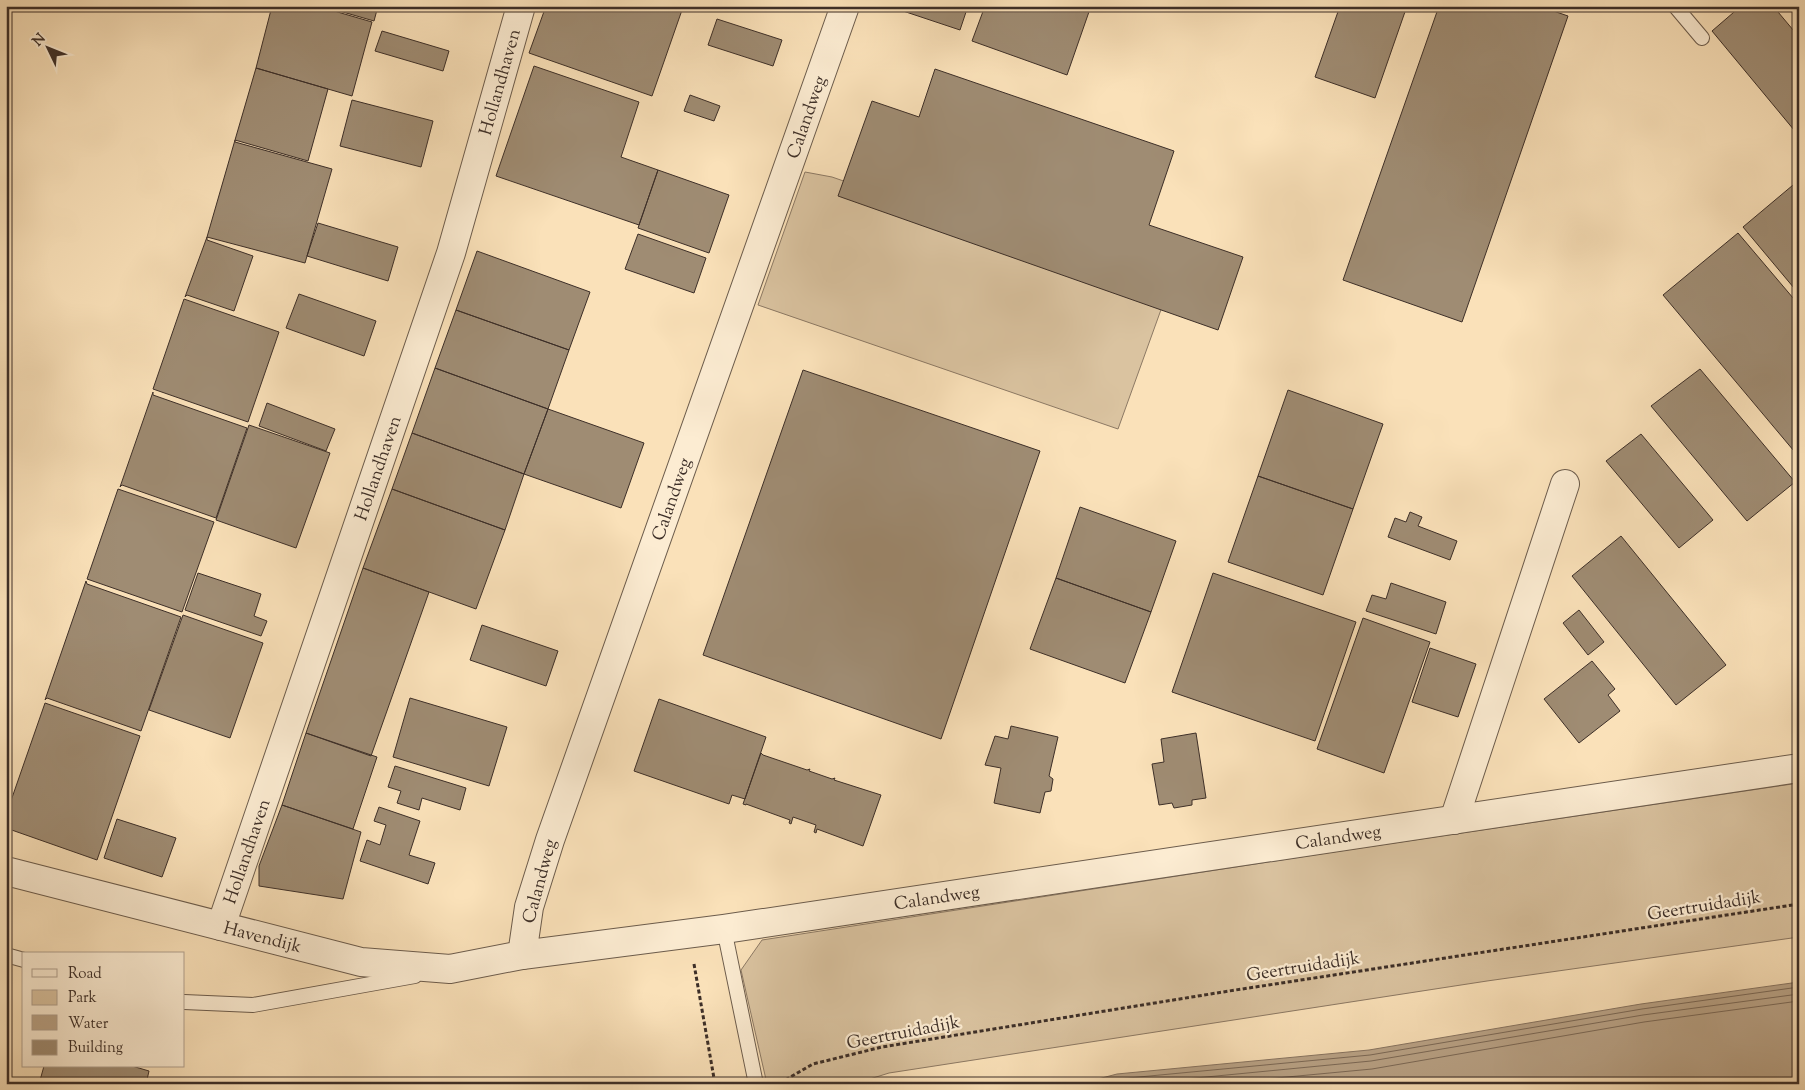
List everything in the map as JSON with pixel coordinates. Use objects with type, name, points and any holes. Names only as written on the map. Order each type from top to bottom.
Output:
[{"type":"street","name":"Hollandhaven","points":[[221,926],[451,253],[521,6]]},
{"type":"street","name":"Calandweg","points":[[845,6],[550,840],[529,907],[522,955],[724,929],[1799,768]]},
{"type":"street","points":[[1454,820],[1566,484]]},
{"type":"street","name":"Havendijk","points":[[6,871],[361,962],[450,969],[522,955]]},
{"type":"lane","points":[[1675,6],[1702,38]]},
{"type":"lane","points":[[724,929],[756,1084]]},
{"type":"lane","points":[[6,955],[22,959]]},
{"type":"lane","points":[[185,1002],[253,1005],[450,969]]},
{"type":"path","name":"Geertruidadijk","points":[[778,1084],[813,1064],[882,1047],[1799,904]]},
{"type":"path","points":[[688,934],[715,1084]]},
{"type":"green space","points":[[805,172],[832,177],[1167,293],[1118,429],[758,305]]},
{"type":"green space","points":[[1799,783],[1799,937],[1487,981],[889,1073],[854,1084],[767,1084],[741,970],[762,940],[1333,852]]},
{"type":"water","points":[[1799,982],[1799,1084],[1079,1084],[1117,1074],[1369,1050],[1641,1004]]},
{"type":"building","points":[[272,6],[317,6],[372,22],[352,96],[256,68]]},
{"type":"building","points":[[322,6],[378,6],[374,21]]},
{"type":"building","points":[[546,6],[671,6],[682,10],[652,96],[529,53]]},
{"type":"building","points":[[894,6],[968,6],[960,30],[894,8]]},
{"type":"building","points":[[985,6],[1091,6],[1067,75],[972,41]]},
{"type":"building","points":[[1340,6],[1407,6],[1375,98],[1315,77]]},
{"type":"building","points":[[1439,6],[1539,6],[1568,16],[1462,322],[1343,280]]},
{"type":"building","points":[[1741,6],[1773,6],[1799,37],[1799,136],[1712,31]]},
{"type":"building","points":[[717,19],[782,40],[773,66],[708,45]]},
{"type":"building","points":[[382,31],[449,51],[443,71],[375,51]]},
{"type":"building","points":[[534,66],[639,102],[621,157],[658,170],[639,225],[496,176]]},
{"type":"building","points":[[256,68],[328,89],[308,161],[235,140]]},
{"type":"building","points":[[935,69],[1174,151],[1149,225],[1243,257],[1218,330],[838,196],[872,101],[919,117]]},
{"type":"building","points":[[690,95],[720,106],[714,121],[684,111]]},
{"type":"building","points":[[352,100],[433,121],[421,167],[340,146]]},
{"type":"building","points":[[235,140],[235,142],[332,169],[305,263],[207,237]]},
{"type":"building","points":[[658,170],[729,195],[709,253],[638,228]]},
{"type":"building","points":[[1799,180],[1799,294],[1743,227]]},
{"type":"building","points":[[318,223],[398,247],[388,281],[307,256]]},
{"type":"building","points":[[1738,233],[1799,305],[1799,457],[1663,295]]},
{"type":"building","points":[[638,234],[706,258],[694,293],[625,269]]},
{"type":"building","points":[[207,237],[207,240],[253,256],[234,311],[187,295],[185,297]]},
{"type":"building","points":[[477,251],[590,292],[569,350],[456,310]]},
{"type":"building","points":[[299,294],[376,321],[364,356],[286,328]]},
{"type":"building","points":[[184,299],[279,332],[248,422],[153,389]]},
{"type":"building","points":[[456,310],[569,350],[548,409],[435,368]]},
{"type":"building","points":[[435,368],[548,409],[524,474],[412,433]]},
{"type":"building","points":[[1700,369],[1795,482],[1747,521],[1651,406]]},
{"type":"building","points":[[803,370],[1040,451],[941,739],[703,655]]},
{"type":"building","points":[[1288,390],[1383,424],[1353,509],[1258,476]]},
{"type":"building","points":[[153,392],[153,395],[247,428],[216,518],[122,485],[120,487]]},
{"type":"building","points":[[267,403],[335,429],[326,451],[259,426]]},
{"type":"building","points":[[548,409],[644,443],[621,508],[524,474]]},
{"type":"building","points":[[249,425],[330,453],[296,548],[216,520]]},
{"type":"building","points":[[412,433],[524,474],[505,530],[392,489]]},
{"type":"building","points":[[1641,434],[1713,520],[1679,548],[1606,461]]},
{"type":"building","points":[[1258,476],[1353,509],[1323,595],[1228,562]]},
{"type":"building","points":[[118,489],[214,522],[182,612],[87,579]]},
{"type":"building","points":[[392,489],[505,530],[476,609],[363,568]]},
{"type":"building","points":[[1080,507],[1176,541],[1151,612],[1056,578]]},
{"type":"building","points":[[1410,512],[1422,517],[1418,526],[1457,541],[1450,560],[1388,537],[1395,518],[1406,522]]},
{"type":"building","points":[[1621,536],[1726,665],[1676,705],[1572,576]]},
{"type":"building","points":[[363,568],[429,592],[371,756],[306,733]]},
{"type":"building","points":[[198,573],[261,594],[254,616],[267,621],[261,636],[185,610]]},
{"type":"building","points":[[1213,573],[1356,622],[1315,741],[1172,692]]},
{"type":"building","points":[[1056,578],[1151,612],[1125,683],[1030,649]]},
{"type":"building","points":[[86,581],[87,584],[181,617],[141,731],[47,698],[45,700]]},
{"type":"building","points":[[1391,583],[1446,602],[1436,634],[1366,611],[1372,595],[1386,599]]},
{"type":"building","points":[[1579,610],[1604,642],[1588,655],[1563,623]]},
{"type":"building","points":[[183,615],[263,643],[230,738],[149,710]]},
{"type":"building","points":[[1363,618],[1430,642],[1384,773],[1317,749]]},
{"type":"building","points":[[482,625],[558,651],[546,686],[470,660]]},
{"type":"building","points":[[1430,648],[1476,664],[1458,717],[1412,702]]},
{"type":"building","points":[[1592,661],[1615,689],[1608,695],[1620,711],[1579,743],[1544,699]]},
{"type":"building","points":[[410,698],[507,727],[489,786],[393,757]]},
{"type":"building","points":[[659,699],[766,737],[745,799],[732,795],[729,804],[634,771]]},
{"type":"building","points":[[45,703],[140,736],[97,860],[6,828],[6,815]]},
{"type":"building","points":[[1011,726],[1058,737],[1049,776],[1053,779],[1051,791],[1045,792],[1040,813],[994,803],[1001,768],[985,765],[995,736],[1008,739]]},
{"type":"building","points":[[306,733],[377,757],[353,829],[282,805]]},
{"type":"building","points":[[1196,733],[1206,798],[1192,800],[1192,805],[1174,808],[1172,803],[1159,805],[1152,764],[1164,762],[1161,739]]},
{"type":"building","points":[[761,753],[881,795],[863,846],[817,829],[816,833],[814,832],[816,825],[793,817],[791,824],[789,823],[790,820],[743,804]]},
{"type":"building","points":[[395,766],[466,788],[460,810],[422,798],[419,810],[397,803],[401,791],[388,787]]},
{"type":"building","points":[[282,805],[361,832],[343,899],[259,886],[259,866]]},
{"type":"building","points":[[379,807],[420,821],[409,855],[435,863],[428,884],[360,861],[367,840],[380,845],[386,825],[374,821]]},
{"type":"building","points":[[117,819],[176,838],[162,877],[104,858]]},
{"type":"building","points":[[43,1068],[139,1068],[149,1071],[146,1084],[39,1084]]}]
